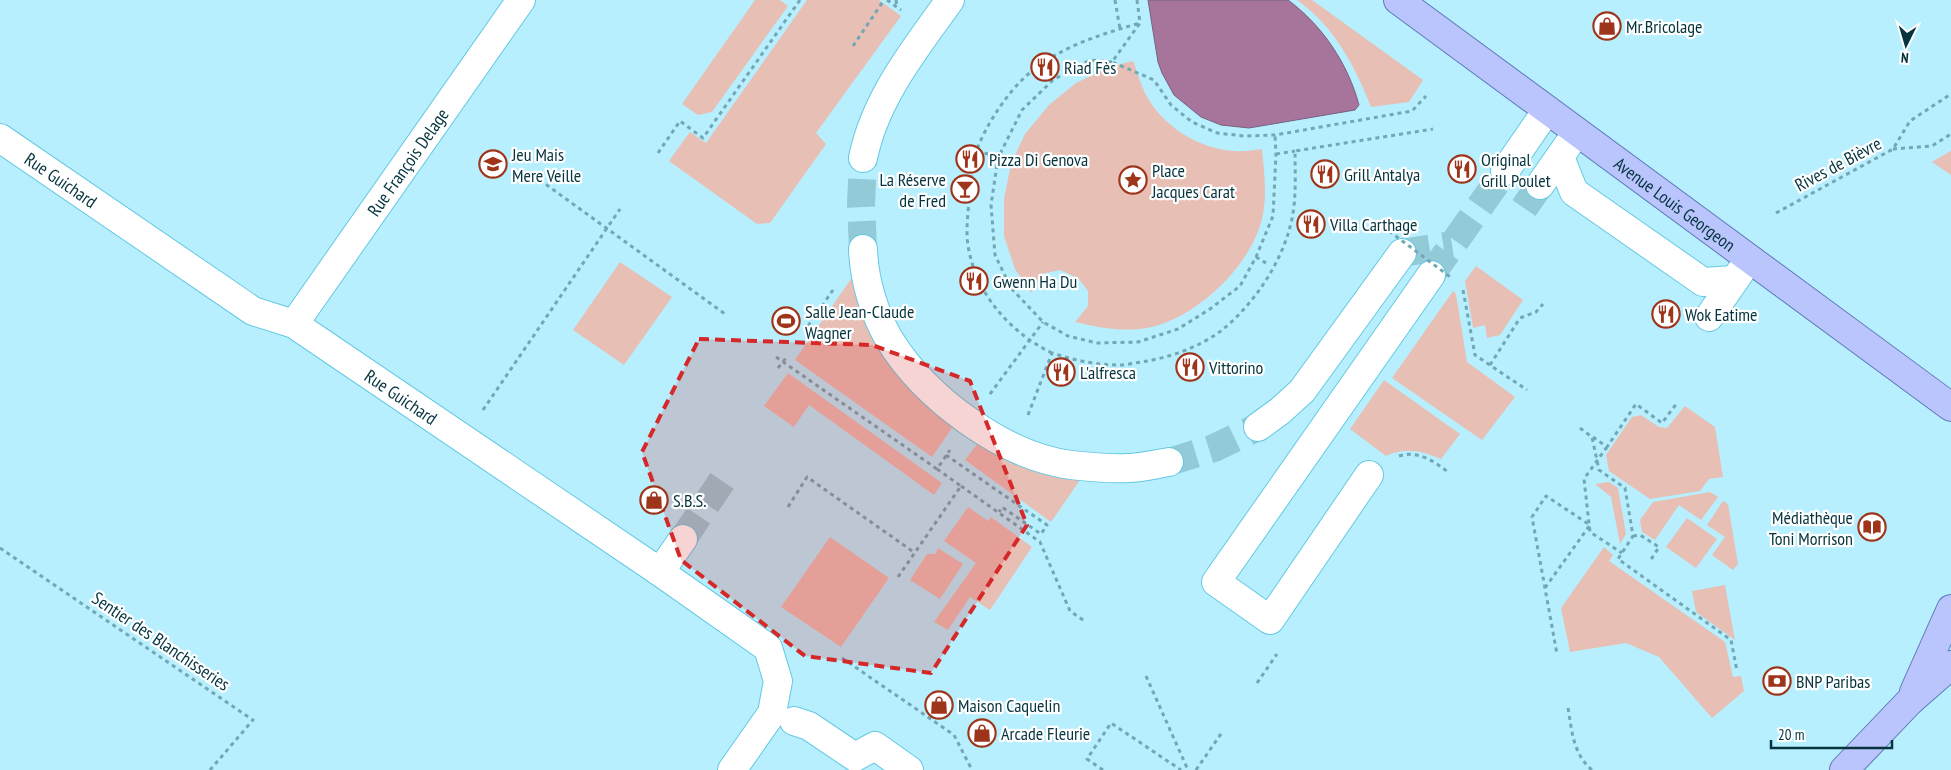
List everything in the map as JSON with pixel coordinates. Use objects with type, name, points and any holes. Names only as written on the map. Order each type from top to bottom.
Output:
[{"type":"main road","name":"Avenue Louis Georgeon","points":[[1398,0],[1951,407]]},
{"type":"main road","points":[[1910,701],[1951,609]]},
{"type":"main road","points":[[1844,770],[1910,701],[1951,665]]},
{"type":"street","name":"Rue François Delage","points":[[294,324],[521,0]]},
{"type":"street","points":[[863,158],[867,138],[879,108],[906,62],[950,0]]},
{"type":"street","points":[[1505,171],[1547,110]]},
{"type":"street","points":[[1540,184],[1578,132]]},
{"type":"street","name":"Rue Guichard","points":[[0,138],[253,311],[294,324],[660,572],[768,648],[778,681],[772,714],[732,770]]},
{"type":"street","points":[[1560,157],[1574,192],[1703,282],[1734,280]]},
{"type":"street","points":[[1258,427],[1280,411],[1302,391],[1396,242]]},
{"type":"street","points":[[863,249],[872,300],[889,339],[918,377],[969,422],[1015,449],[1070,465],[1129,468],[1169,462]]},
{"type":"street","points":[[1709,317],[1751,258]]},
{"type":"street","points":[[1369,475],[1270,620],[1216,582],[1442,277]]},
{"type":"street","points":[[660,572],[683,539]]},
{"type":"street","points":[[794,722],[809,726],[854,757],[875,746],[909,770]]},
{"type":"path","points":[[658,153],[680,122],[703,138],[800,0]]},
{"type":"path","points":[[853,46],[884,0]]},
{"type":"path","points":[[896,0],[897,8]]},
{"type":"path","points":[[1115,0],[1120,29]]},
{"type":"path","points":[[1112,62],[1140,23],[1137,0]]},
{"type":"path","points":[[1140,23],[1066,49],[1044,62],[1024,78],[997,113],[977,150],[973,165],[967,225],[969,250],[977,275],[993,306],[1029,341],[1052,353],[1081,362],[1120,365],[1159,359],[1199,344],[1222,330],[1260,289],[1278,260],[1290,227],[1295,202],[1295,151]]},
{"type":"path","points":[[1275,135],[1273,216],[1256,257],[1240,286],[1210,309],[1178,329],[1138,342],[1097,342],[1068,336],[1044,322],[1011,288],[995,255],[991,204],[998,158],[1022,110],[1053,80],[1090,60],[1112,62],[1154,80],[1172,105],[1192,122],[1217,133],[1244,136],[1275,135],[1412,111],[1426,96]]},
{"type":"path","name":"Rives de Bièvre","points":[[1776,213],[1894,150],[1910,121],[1951,94]]},
{"type":"path","points":[[1276,154],[1433,129]]},
{"type":"path","points":[[1894,150],[1932,146],[1951,134]]},
{"type":"path","points":[[977,150],[998,158]]},
{"type":"path","points":[[533,175],[725,314]]},
{"type":"path","points":[[483,410],[620,209]]},
{"type":"path","points":[[1396,242],[1442,277]]},
{"type":"path","points":[[1256,257],[1266,263]]},
{"type":"path","points":[[1462,286],[1475,355],[1527,390]]},
{"type":"path","points":[[1490,365],[1520,318],[1536,312],[1543,304]]},
{"type":"path","points":[[1027,418],[1052,353]]},
{"type":"path","points":[[776,358],[937,469]]},
{"type":"path","points":[[778,368],[786,358]]},
{"type":"path","points":[[1622,553],[1590,532],[1584,479],[1636,404],[1662,423],[1677,403]]},
{"type":"path","points":[[1580,428],[1607,447]]},
{"type":"path","points":[[1592,437],[1599,470],[1625,488],[1633,536],[1618,558],[1731,640],[1737,671]]},
{"type":"path","points":[[1369,475],[1384,463],[1402,455],[1413,454],[1433,461],[1448,472]]},
{"type":"path","points":[[946,455],[1047,525],[1041,534],[1002,507],[999,512]]},
{"type":"path","points":[[788,507],[807,477],[915,553]]},
{"type":"path","points":[[961,486],[1040,542],[1070,611],[1086,622]]},
{"type":"path","points":[[1557,654],[1532,517],[1546,496],[1590,525]]},
{"type":"path","points":[[1545,588],[1590,525]]},
{"type":"path","points":[[1633,536],[1640,535],[1659,547],[1650,561]]},
{"type":"path","name":"Sentier des Blanchisseries","points":[[0,548],[253,720],[210,770]]},
{"type":"path","points":[[842,658],[954,735],[972,770]]},
{"type":"path","points":[[1257,682],[1270,664]]},
{"type":"path","points":[[1146,676],[1188,770]]},
{"type":"path","points":[[1568,708],[1575,746],[1579,756],[1592,770]]},
{"type":"path","points":[[1103,770],[1087,759],[1111,723],[1181,770]]},
{"type":"path","points":[[1196,770],[1223,731]]},
{"type":"highlighted area","points":[[699,339],[872,345],[970,381],[1027,525],[931,673],[805,656],[681,560],[642,452]]},
{"type":"shaded area","points":[[755,0],[780,0],[788,6],[712,112],[698,115],[682,104]]},
{"type":"shaded area","points":[[807,0],[879,0],[901,16],[816,133],[826,144],[770,223],[757,224],[669,161],[690,132],[706,143]]},
{"type":"shaded area","points":[[1148,0],[1288,0],[1301,10],[1333,47],[1348,75],[1359,105],[1355,110],[1249,128],[1221,125],[1201,117],[1174,95],[1162,73],[1158,62]]},
{"type":"shaded area","points":[[1297,0],[1312,0],[1423,80],[1409,102],[1371,107],[1358,77],[1342,48],[1322,22]]},
{"type":"shaded area","points":[[1133,61],[1143,89],[1152,105],[1161,116],[1182,134],[1208,146],[1221,149],[1241,151],[1262,149],[1265,198],[1263,214],[1248,252],[1235,270],[1203,301],[1166,323],[1138,329],[1102,328],[1075,322],[1088,306],[1088,291],[1078,278],[1060,270],[1041,274],[1031,293],[1015,269],[1004,236],[1004,199],[1011,164],[1025,134],[1049,105],[1076,83],[1109,67]]},
{"type":"shaded area","points":[[1951,151],[1951,175],[1932,162]]},
{"type":"shaded area","points":[[620,262],[672,297],[624,365],[573,330]]},
{"type":"shaded area","points":[[1476,266],[1523,300],[1500,335],[1487,338],[1485,325],[1473,328],[1465,281]]},
{"type":"shaded area","points":[[855,273],[954,425],[932,457],[795,360]]},
{"type":"shaded area","points":[[1453,291],[1456,294],[1467,362],[1515,397],[1482,440],[1392,378]]},
{"type":"shaded area","points":[[788,373],[942,483],[934,495],[809,405],[794,427],[764,406]]},
{"type":"shaded area","points":[[1384,380],[1460,434],[1441,459],[1414,451],[1393,453],[1386,456],[1350,429]]},
{"type":"shaded area","points":[[1685,406],[1715,427],[1723,477],[1709,479],[1700,491],[1650,499],[1609,471],[1606,455],[1632,417],[1641,415],[1659,427],[1667,428]]},
{"type":"shaded area","points":[[978,443],[1080,480],[1051,522],[965,460]]},
{"type":"shaded area","points":[[1609,482],[1618,488],[1626,534],[1620,544],[1611,497],[1595,484]]},
{"type":"shaded area","points":[[1710,492],[1718,497],[1701,520],[1679,505],[1655,540],[1642,532],[1640,520],[1653,502]]},
{"type":"shaded area","points":[[1723,501],[1728,504],[1738,564],[1733,570],[1712,555],[1725,537],[1707,525]]},
{"type":"shaded area","points":[[968,507],[988,521],[991,517],[1032,547],[990,610],[970,597],[948,630],[934,622],[976,563],[944,541]]},
{"type":"shaded area","points":[[1687,518],[1717,539],[1696,568],[1666,547]]},
{"type":"shaded area","points":[[830,537],[889,578],[841,647],[781,607]]},
{"type":"shaded area","points":[[1604,547],[1613,555],[1609,561],[1725,642],[1733,677],[1741,676],[1744,691],[1712,718],[1659,657],[1626,643],[1570,652],[1561,608]]},
{"type":"shaded area","points":[[938,548],[963,564],[940,599],[910,580],[927,554],[935,554]]},
{"type":"shaded area","points":[[1725,585],[1735,640],[1696,612],[1692,591]]},
{"type":"tunnel","points":[[863,158],[861,204],[863,249]]},
{"type":"tunnel","points":[[1431,275],[1505,171]]},
{"type":"tunnel","points":[[1524,208],[1540,185]]},
{"type":"tunnel","points":[[1402,253],[1452,245]]},
{"type":"tunnel","points":[[1169,462],[1214,448],[1258,427]]},
{"type":"tunnel","points":[[683,539],[726,475]]},
{"type":"place","name":"Mr.Bricolage","points":[[1607,26]]},
{"type":"place","name":"Riad Fès","points":[[1045,67]]},
{"type":"place","name":"Pizza Di Genova","points":[[970,159]]},
{"type":"place","name":"Jeu Mais Mere Veille","points":[[493,164]]},
{"type":"place","name":"Original Grill Poulet","points":[[1462,169]]},
{"type":"place","name":"Grill Antalya","points":[[1325,174]]},
{"type":"place","name":"Place Jacques Carat","points":[[1133,180]]},
{"type":"place","name":"La Réserve de Fred","points":[[965,189]]},
{"type":"place","name":"Villa Carthage","points":[[1311,224]]},
{"type":"place","name":"Gwenn Ha Du","points":[[974,281]]},
{"type":"place","name":"Wok Eatime","points":[[1666,314]]},
{"type":"place","name":"Salle Jean-Claude Wagner","points":[[786,321]]},
{"type":"place","name":"Vittorino","points":[[1190,367]]},
{"type":"place","name":"L'alfresca","points":[[1061,372]]},
{"type":"place","name":"S.B.S.","points":[[654,500]]},
{"type":"place","name":"Médiathèque Toni Morrison","points":[[1872,527]]},
{"type":"place","name":"BNP Paribas","points":[[1777,681]]},
{"type":"place","name":"Maison Caquelin","points":[[939,705]]},
{"type":"place","name":"Arcade Fleurie","points":[[982,733]]}]
